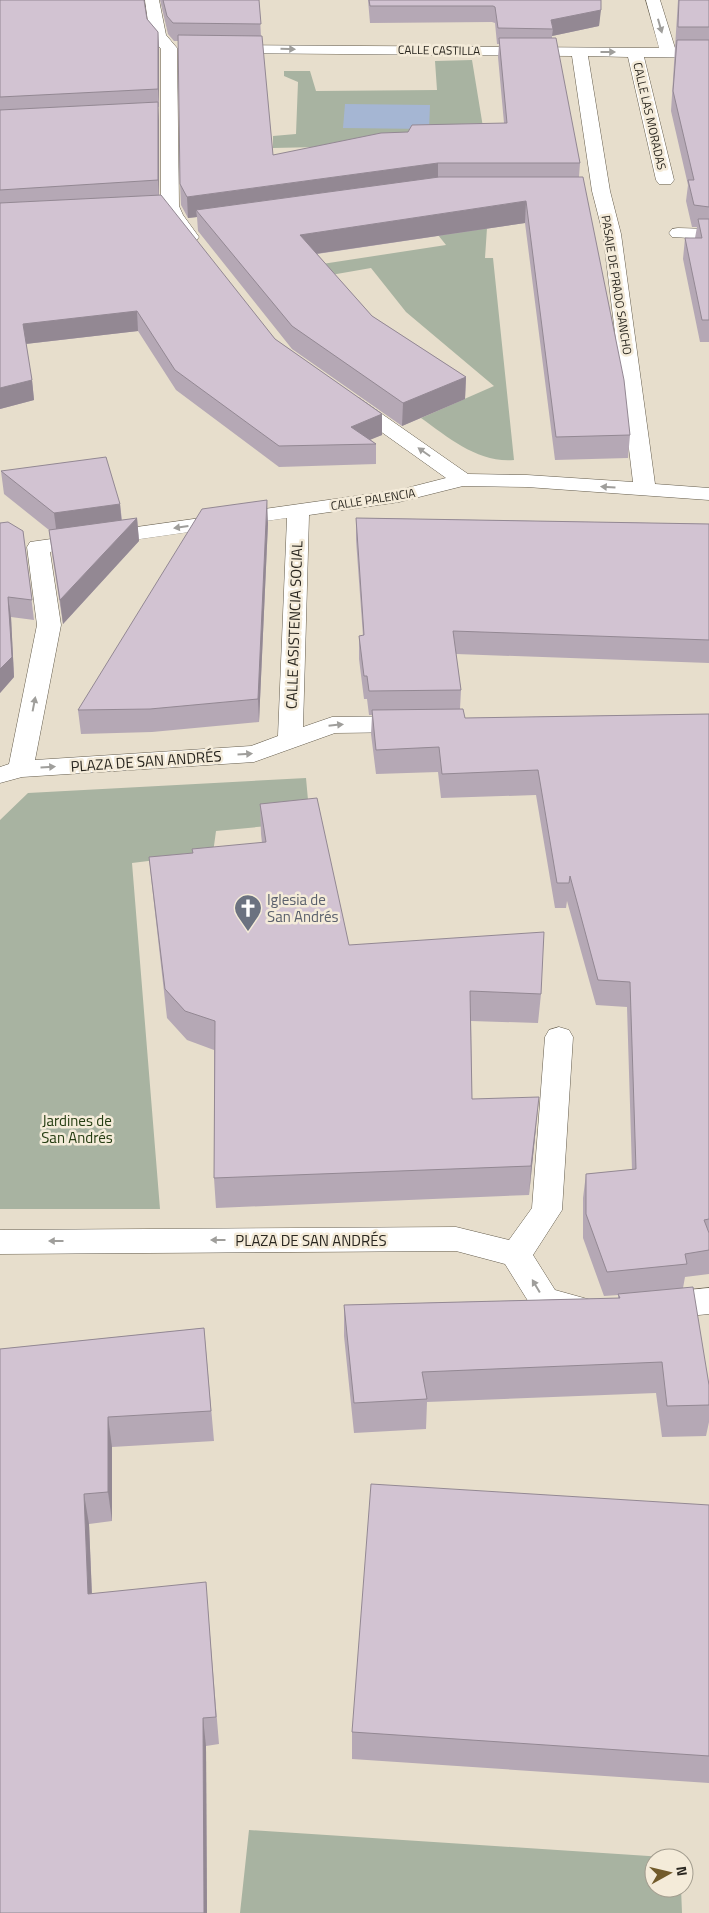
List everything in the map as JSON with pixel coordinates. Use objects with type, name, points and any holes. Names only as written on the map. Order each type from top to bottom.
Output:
[{"type":"street","points":[[152,0],[158,36],[169,48],[170,114],[160,206],[174,216],[200,249]]},
{"type":"street","points":[[653,0],[668,52]]},
{"type":"street","points":[[169,48],[188,48]]},
{"type":"street","name":"CALLE CASTILLA","points":[[208,48],[709,52]]},
{"type":"street","name":"PASAJE DE PRADO SANCHO","points":[[579,52],[601,191],[612,234],[644,470],[644,490]]},
{"type":"street","name":"CALLE LAS MORADAS","points":[[635,52],[665,180]]},
{"type":"street","points":[[150,115],[170,114]]},
{"type":"street","points":[[582,191],[601,191]]},
{"type":"street","points":[[182,226],[201,224]]},
{"type":"street","points":[[678,234],[709,234]]},
{"type":"street","points":[[340,393],[463,480]]},
{"type":"street","name":"CALLE PALENCIA","points":[[11,772],[49,625],[30,543],[399,496],[463,480],[527,481],[709,494]]},
{"type":"street","name":"CALLE ASISTENCIA SOCIAL","points":[[290,740],[298,510]]},
{"type":"street","name":"PLAZA DE SAN ANDRÉS","points":[[11,772],[254,754],[332,725],[431,724]]},
{"type":"street","points":[[559,1037],[547,1210],[516,1254],[544,1300],[612,1310],[709,1301]]},
{"type":"street","name":"PLAZA DE SAN ANDRÉS","points":[[0,1242],[456,1239],[516,1254]]},
{"type":"green space","points":[[472,60],[491,176],[454,144],[273,148],[273,136],[296,134],[298,82],[284,76],[284,71],[310,71],[316,91],[437,90],[435,61]]},
{"type":"green space","points":[[411,201],[487,228],[485,258],[493,258],[514,460],[488,458],[464,448],[421,418],[494,386],[406,312],[371,268],[268,286],[257,274],[446,245]]},
{"type":"green space","name":"Jardines de San Andrés","points":[[306,778],[310,822],[216,831],[213,853],[132,863],[160,1209],[0,1209],[0,820],[28,793]]},
{"type":"green space","points":[[249,1830],[644,1856],[644,1898],[681,1898],[682,1913],[240,1913]]},
{"type":"water","points":[[345,104],[430,105],[429,129],[343,128]]},
{"type":"building","points":[[0,0],[144,0],[147,19],[158,32],[158,89],[0,97]]},
{"type":"building","points":[[163,0],[259,0],[261,24],[173,23],[167,16]]},
{"type":"building","points":[[369,0],[601,0],[601,10],[551,20],[553,29],[498,28],[495,7],[493,6],[370,6]]},
{"type":"building","points":[[679,0],[709,0],[709,27],[678,27]]},
{"type":"building","points":[[178,35],[262,36],[273,155],[381,133],[408,132],[412,125],[507,123],[499,38],[556,38],[580,163],[438,163],[187,197],[180,184]]},
{"type":"building","points":[[677,40],[709,40],[709,207],[694,205],[688,180],[694,180],[673,91]]},
{"type":"building","points":[[158,102],[158,180],[0,190],[0,110]]},
{"type":"building","points":[[439,177],[583,177],[624,380],[630,435],[556,437],[526,201],[300,235],[372,316],[466,377],[403,403],[292,326],[196,210]]},
{"type":"building","points":[[161,195],[275,339],[382,414],[351,427],[376,444],[279,446],[175,370],[137,311],[23,324],[32,380],[0,388],[0,203]]},
{"type":"building","points":[[698,219],[709,219],[709,320],[702,320],[685,238],[702,238]]},
{"type":"building","points":[[106,457],[120,504],[54,513],[1,471]]},
{"type":"building","points":[[267,500],[258,699],[150,709],[78,710],[202,509]]},
{"type":"building","points":[[137,518],[105,552],[60,600],[49,530]]},
{"type":"building","points":[[356,518],[709,524],[709,640],[453,631],[461,690],[369,691],[367,676],[364,676],[359,636],[364,635]]},
{"type":"building","points":[[8,522],[23,531],[32,600],[8,597],[12,657],[0,669],[0,523]]},
{"type":"building","points":[[463,709],[465,718],[709,714],[709,1219],[704,1220],[709,1233],[709,1250],[685,1254],[687,1264],[607,1272],[586,1214],[586,1174],[636,1169],[630,982],[598,980],[570,876],[569,883],[557,883],[538,770],[442,774],[439,747],[376,750],[372,710]]},
{"type":"building","points":[[317,798],[349,945],[544,932],[541,994],[470,991],[472,1099],[539,1097],[531,1166],[214,1178],[215,1021],[185,1011],[165,989],[149,857],[193,853],[192,849],[266,842],[260,804]]},
{"type":"building","points":[[693,1287],[709,1385],[709,1405],[667,1406],[662,1362],[422,1372],[427,1399],[354,1403],[344,1305],[620,1298],[618,1294]]},
{"type":"building","points":[[204,1328],[211,1411],[108,1417],[108,1492],[84,1494],[88,1594],[206,1582],[216,1717],[203,1718],[204,1913],[0,1913],[0,1349]]},
{"type":"building","points":[[371,1484],[709,1505],[709,1756],[352,1732]]},
{"type":"place","name":"Iglesia de San Andrés","points":[[248,932]]}]
